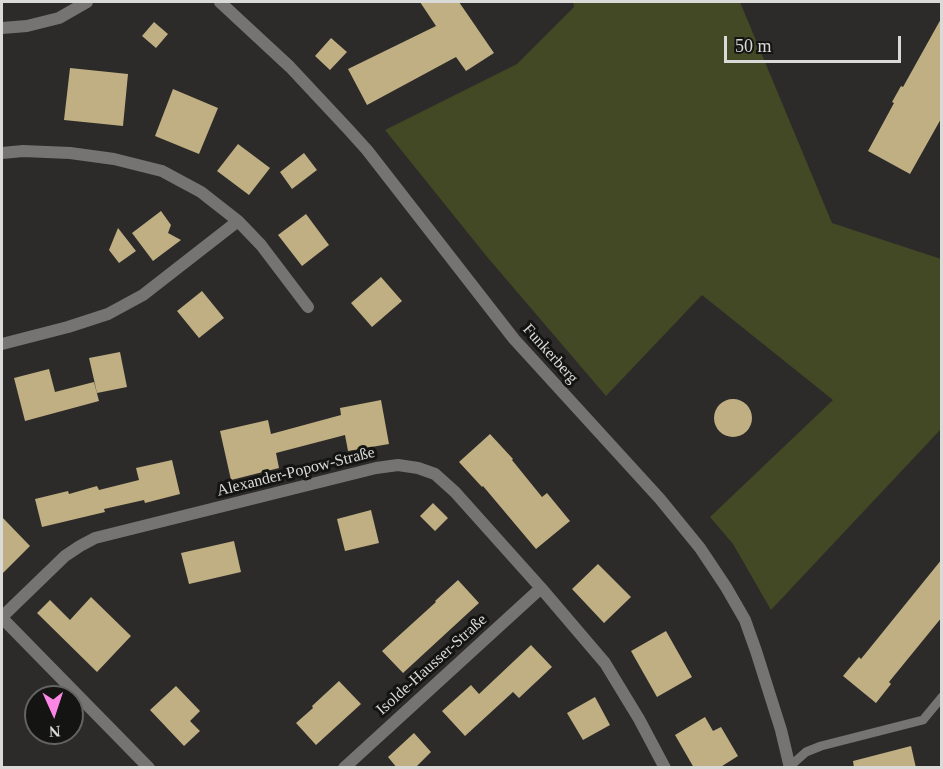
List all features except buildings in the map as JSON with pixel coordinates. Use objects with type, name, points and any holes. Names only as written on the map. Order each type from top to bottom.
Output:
[{"type":"street","points":[[2,28],[27,26],[59,18],[87,2]]},
{"type":"street","name":"Funkerberg","points":[[220,2],[290,67],[354,136],[514,339],[660,499],[700,548],[745,620],[781,730],[789,767]]},
{"type":"street","points":[[2,153],[22,151],[70,153],[114,159],[162,171],[201,192],[238,221],[261,245],[308,307]]},
{"type":"street","points":[[2,344],[108,314],[143,295],[238,221]]},
{"type":"street","name":"Alexander-Popow-Straße","points":[[2,618],[65,556],[95,538],[376,468],[398,465],[418,468],[435,474],[455,492],[605,663],[665,768]]},
{"type":"street","name":"Isolde-Hausser-Straße","points":[[344,768],[541,588]]},
{"type":"street","points":[[2,618],[149,768]]},
{"type":"lane","points":[[789,767],[806,752],[821,746],[923,720],[942,697]]},
{"type":"green space","points":[[573,2],[740,2],[832,223],[941,259],[941,429],[771,610],[733,544],[710,517],[833,400],[702,295],[606,396],[488,258],[385,130],[517,64],[574,7]]}]
